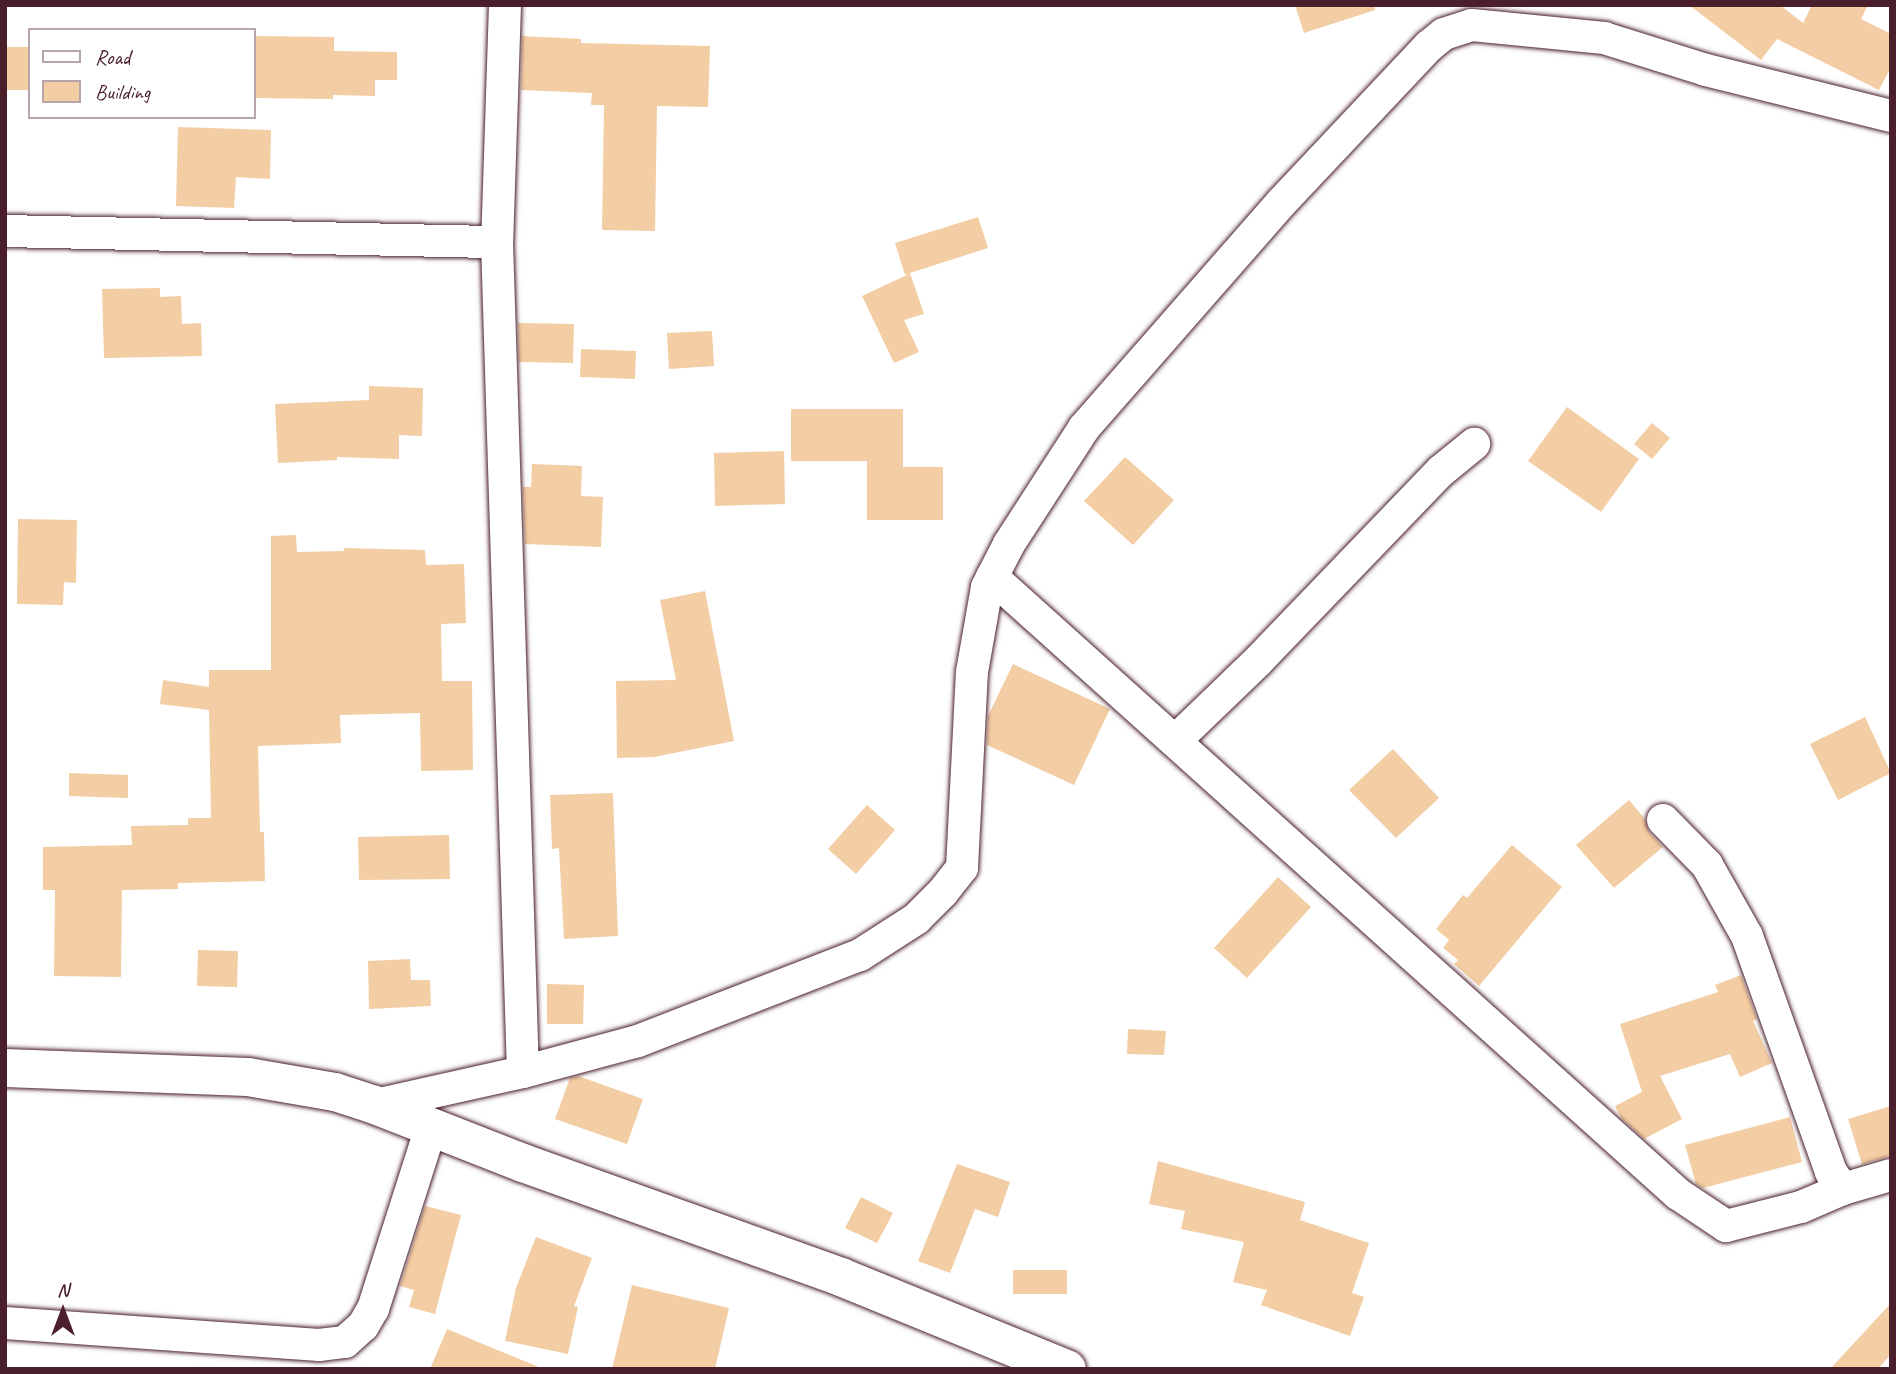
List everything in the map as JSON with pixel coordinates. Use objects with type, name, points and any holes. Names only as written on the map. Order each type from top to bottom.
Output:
[{"type":"street","points":[[505,5],[497,243],[523,1072]]},
{"type":"street","points":[[375,1105],[523,1072],[638,1041],[860,955],[916,919],[962,868],[972,672],[986,587],[1009,544],[1084,428],[1281,203],[1429,46],[1471,15],[1604,38],[1706,70],[1891,116]]},
{"type":"street","points":[[5,231],[497,243]]},
{"type":"street","points":[[1175,741],[1258,661],[1441,471],[1474,444]]},
{"type":"street","points":[[992,577],[1678,1194],[1726,1226],[1801,1207],[1843,1189],[1891,1175]]},
{"type":"street","points":[[1663,820],[1707,865],[1747,936],[1831,1172],[1843,1189]]},
{"type":"street","points":[[5,1068],[247,1077],[292,1083],[375,1105],[523,1163],[841,1277],[1067,1369]]},
{"type":"street","points":[[5,1323],[319,1345],[345,1342],[363,1326],[373,1309],[431,1127]]},
{"type":"building","points":[[1295,5],[1374,5],[1375,10],[1304,33]]},
{"type":"building","points":[[1689,5],[1780,5],[1803,23],[1812,5],[1868,5],[1861,19],[1891,34],[1891,67],[1879,90],[1777,39],[1761,60]]},
{"type":"building","points":[[256,36],[334,37],[334,51],[397,52],[397,80],[375,80],[375,96],[333,95],[333,99],[256,98]]},
{"type":"building","points":[[522,36],[581,39],[581,43],[710,46],[708,107],[657,106],[655,231],[602,230],[604,105],[591,105],[592,93],[521,90]]},
{"type":"building","points":[[5,47],[28,47],[28,90],[5,90]]},
{"type":"building","points":[[178,127],[271,130],[270,179],[236,177],[234,208],[176,206]]},
{"type":"building","points":[[978,217],[988,248],[910,273],[924,314],[904,320],[919,352],[894,363],[862,296],[909,274],[905,275],[895,243]]},
{"type":"building","points":[[160,288],[160,297],[181,296],[182,324],[201,323],[202,356],[104,358],[102,289]]},
{"type":"building","points":[[518,323],[574,324],[573,363],[519,362]]},
{"type":"building","points":[[712,331],[714,366],[669,369],[667,333]]},
{"type":"building","points":[[581,349],[636,351],[635,379],[580,377]]},
{"type":"building","points":[[369,386],[423,388],[422,436],[399,435],[399,459],[337,457],[337,460],[278,463],[275,404],[369,400]]},
{"type":"building","points":[[1567,407],[1639,459],[1601,512],[1528,461]]},
{"type":"building","points":[[791,409],[903,409],[903,467],[943,467],[943,520],[867,520],[867,461],[791,461]]},
{"type":"building","points":[[1652,423],[1670,438],[1652,459],[1634,444]]},
{"type":"building","points":[[784,451],[785,504],[715,506],[714,453]]},
{"type":"building","points":[[1125,457],[1174,500],[1133,545],[1084,501]]},
{"type":"building","points":[[532,464],[582,466],[581,496],[603,497],[601,547],[525,544],[523,487],[531,487]]},
{"type":"building","points":[[18,519],[77,520],[76,583],[64,582],[63,605],[17,604]]},
{"type":"building","points":[[296,535],[297,552],[344,551],[344,548],[425,550],[426,565],[464,564],[466,623],[441,624],[442,681],[472,681],[473,770],[421,771],[420,713],[340,715],[341,743],[258,746],[260,832],[264,832],[265,881],[178,883],[178,889],[122,890],[121,977],[54,976],[55,890],[43,890],[43,847],[132,845],[131,826],[188,825],[188,818],[211,818],[209,710],[160,704],[163,680],[209,687],[209,670],[271,670],[271,536]]},
{"type":"building","points":[[705,591],[734,741],[654,757],[617,758],[616,681],[676,680],[660,600]]},
{"type":"building","points":[[1013,664],[1110,709],[1074,785],[987,745],[988,716]]},
{"type":"building","points":[[1865,717],[1891,773],[1838,800],[1810,744]]},
{"type":"building","points":[[1393,749],[1439,798],[1396,838],[1349,790]]},
{"type":"building","points":[[69,773],[128,775],[128,798],[69,796]]},
{"type":"building","points":[[613,793],[618,936],[564,939],[559,848],[552,849],[550,795]]},
{"type":"building","points":[[1629,800],[1645,819],[1649,832],[1663,847],[1614,888],[1576,845]]},
{"type":"building","points":[[867,805],[895,830],[856,874],[828,849]]},
{"type":"building","points":[[449,835],[450,879],[359,880],[358,837]]},
{"type":"building","points":[[1512,845],[1562,887],[1479,986],[1454,964],[1458,960],[1443,948],[1449,940],[1436,929],[1463,895],[1467,898]]},
{"type":"building","points":[[1278,877],[1311,907],[1247,978],[1214,948]]},
{"type":"building","points":[[198,950],[238,951],[237,987],[197,986]]},
{"type":"building","points":[[410,959],[411,980],[430,980],[431,1006],[369,1009],[368,961]]},
{"type":"building","points":[[1741,975],[1757,1019],[1753,1021],[1772,1063],[1740,1077],[1730,1054],[1660,1076],[1682,1119],[1644,1139],[1621,1118],[1615,1106],[1642,1092],[1620,1024],[1718,992],[1715,985]]},
{"type":"building","points":[[547,984],[584,985],[583,1024],[547,1024]]},
{"type":"building","points":[[1128,1029],[1166,1031],[1164,1055],[1127,1054]]},
{"type":"building","points":[[578,1076],[643,1099],[627,1144],[555,1119],[570,1078]]},
{"type":"building","points":[[1891,1106],[1891,1156],[1862,1164],[1848,1119]]},
{"type":"building","points":[[1790,1117],[1802,1162],[1703,1188],[1696,1184],[1685,1145]]},
{"type":"building","points":[[1158,1161],[1305,1202],[1300,1220],[1369,1243],[1352,1293],[1364,1297],[1350,1336],[1261,1305],[1267,1290],[1233,1282],[1244,1242],[1181,1229],[1185,1211],[1149,1204]]},
{"type":"building","points":[[957,1164],[1010,1182],[998,1217],[975,1209],[950,1273],[918,1261]]},
{"type":"building","points":[[861,1197],[893,1213],[877,1243],[845,1228]]},
{"type":"building","points":[[425,1206],[461,1215],[435,1314],[409,1307],[414,1290],[400,1286]]},
{"type":"building","points":[[536,1237],[592,1258],[574,1306],[578,1307],[568,1354],[505,1341],[516,1288]]},
{"type":"building","points":[[1013,1270],[1067,1270],[1067,1294],[1013,1294]]},
{"type":"building","points":[[632,1285],[729,1308],[715,1369],[612,1369]]},
{"type":"building","points":[[1891,1303],[1891,1354],[1878,1369],[1830,1369]]},
{"type":"building","points":[[447,1329],[541,1368],[541,1369],[430,1369]]}]
